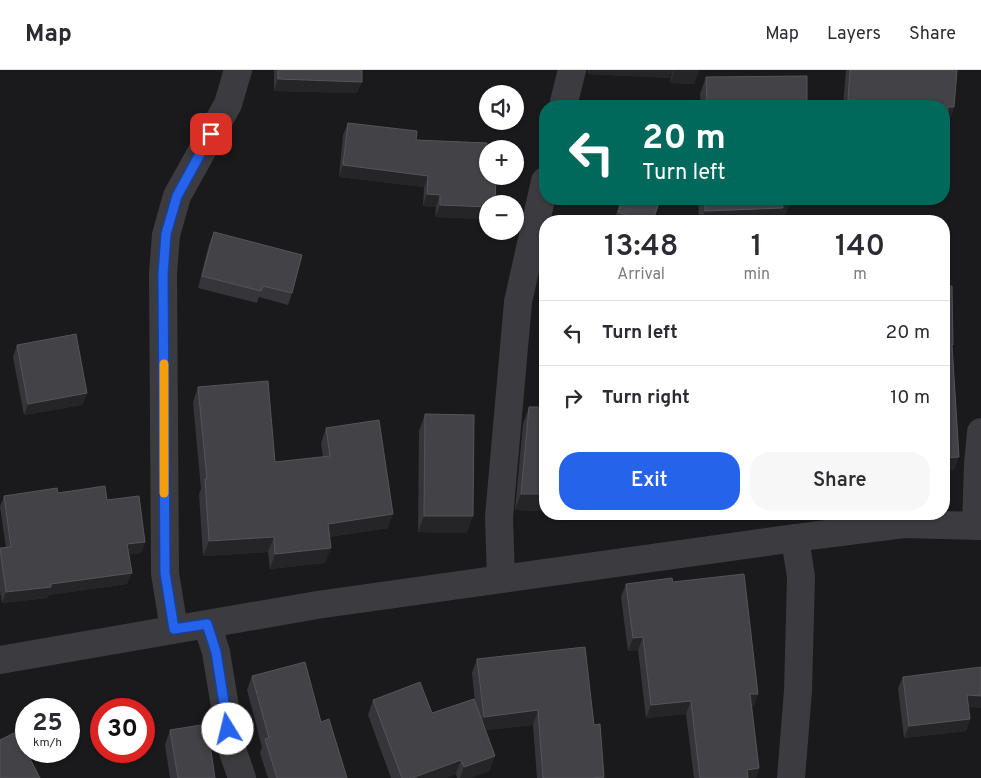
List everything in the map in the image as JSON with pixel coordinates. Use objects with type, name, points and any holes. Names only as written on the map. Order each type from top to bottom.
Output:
[{"type":"street","points":[[174,629],[165,573],[163,274],[166,234],[177,196],[228,104],[238,70]]},
{"type":"street","points":[[564,100],[572,70]]},
{"type":"street","points":[[502,579],[499,517],[518,302],[540,205]]},
{"type":"street","points":[[0,660],[317,605],[795,538],[904,524],[979,526],[978,464],[981,432]]},
{"type":"street","points":[[792,778],[798,691],[801,577],[795,538]]},
{"type":"street","points":[[207,624],[216,652],[232,748],[242,778]]},
{"type":"building","points":[[278,70],[362,70],[362,82],[278,79]]},
{"type":"building","points":[[850,70],[957,70],[954,107],[950,107],[950,100],[848,100]]},
{"type":"building","points":[[807,76],[807,100],[707,100],[706,77]]},
{"type":"building","points":[[348,123],[417,131],[416,140],[479,143],[479,185],[496,185],[495,195],[479,195],[479,207],[440,205],[440,195],[427,194],[428,176],[343,165]]},
{"type":"building","points":[[620,205],[658,205],[655,215],[628,215],[618,212]]},
{"type":"building","points":[[705,205],[783,205],[783,208],[705,211]]},
{"type":"building","points":[[214,232],[302,255],[292,293],[263,286],[261,291],[202,276]]},
{"type":"building","points":[[950,286],[952,286],[952,345],[959,457],[950,458]]},
{"type":"building","points":[[76,334],[87,393],[28,404],[17,345]]},
{"type":"building","points":[[268,381],[275,462],[330,456],[326,428],[379,420],[393,514],[328,524],[331,548],[275,554],[274,537],[209,541],[205,479],[207,479],[198,387]]},
{"type":"building","points":[[529,407],[539,407],[539,494],[521,494]]},
{"type":"building","points":[[425,414],[474,415],[473,516],[424,516]]},
{"type":"building","points":[[105,486],[107,500],[139,496],[145,542],[127,544],[132,573],[51,584],[51,587],[6,592],[0,548],[11,547],[4,496],[57,488],[58,493]]},
{"type":"building","points":[[744,574],[758,694],[750,694],[759,768],[747,770],[748,778],[700,778],[691,701],[651,705],[643,637],[633,638],[626,584],[672,578],[673,582]]},
{"type":"building","points":[[585,647],[594,725],[600,724],[604,777],[543,778],[538,710],[484,717],[477,659]]},
{"type":"building","points":[[305,662],[321,722],[329,719],[347,778],[277,778],[265,739],[269,738],[252,676]]},
{"type":"building","points":[[981,667],[981,696],[967,695],[970,719],[909,726],[903,677]]},
{"type":"building","points":[[420,682],[432,713],[474,699],[495,756],[464,767],[461,760],[412,778],[402,778],[373,700]]},
{"type":"building","points":[[207,724],[215,778],[178,778],[170,730]]},
{"type":"building","points":[[15,732],[15,763],[32,763],[40,778],[0,778],[0,740]]},
{"type":"slow traffic","points":[[164,364],[164,493]]},
{"type":"route","points":[[211,134],[177,196],[166,234],[163,274],[165,573],[174,629],[207,624],[216,652],[228,729]]}]
